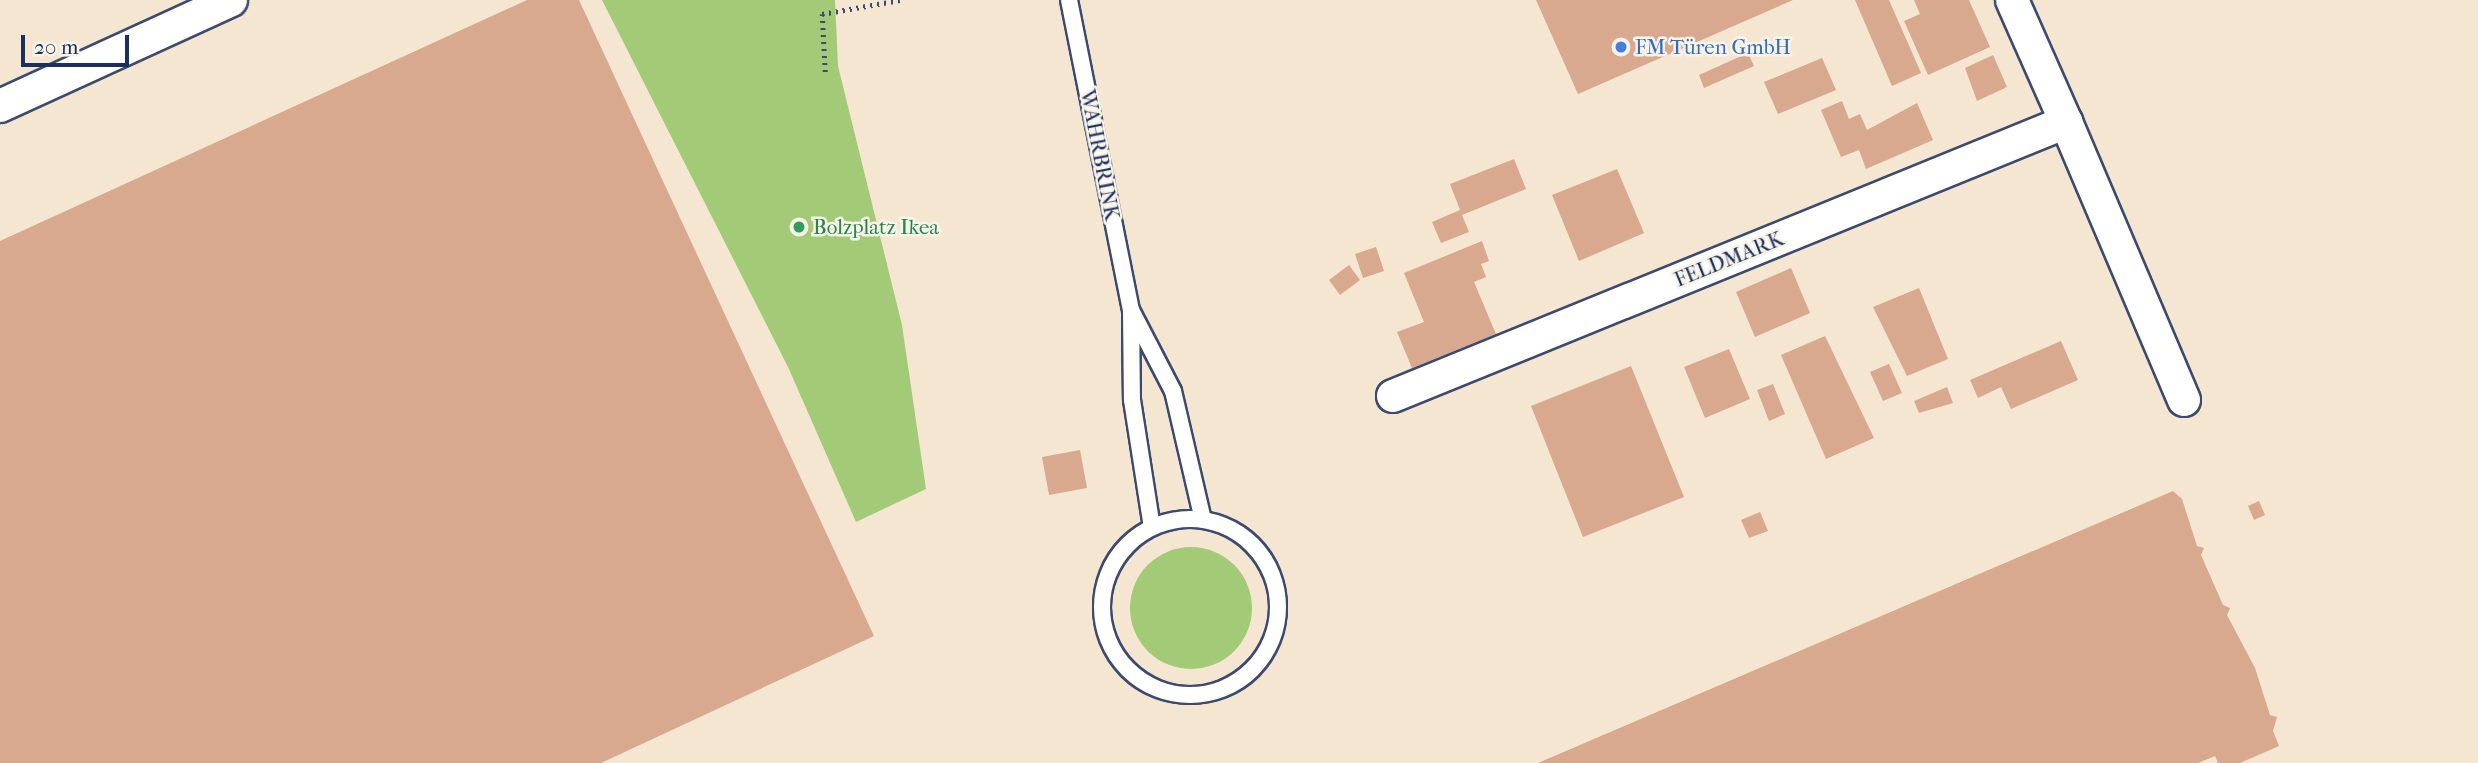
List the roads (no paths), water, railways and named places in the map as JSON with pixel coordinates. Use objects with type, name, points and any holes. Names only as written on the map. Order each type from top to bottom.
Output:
[{"type":"street","points":[[0,106],[231,0]]},
{"type":"street","points":[[2012,0],[2183,400]]},
{"type":"street","name":"FELDMARK","points":[[1393,396],[2066,122]]},
{"type":"lane","name":"WAHRBRINK","points":[[1069,0],[1131,310],[1132,400],[1152,527]]},
{"type":"lane","name":"WAHRBRINK","points":[[1131,310],[1173,391],[1203,520]]},
{"type":"lane","points":[[1203,520],[1252,544],[1274,580],[1278,601],[1274,633],[1260,662],[1226,688],[1206,694],[1184,695],[1143,683],[1114,652],[1105,633],[1101,613],[1109,572],[1134,538],[1152,527],[1203,520]]},
{"type":"place","name":"FM Türen GmbH","points":[[1621,47]]},
{"type":"place","name":"Bolzplatz Ikea","points":[[799,227]]}]
